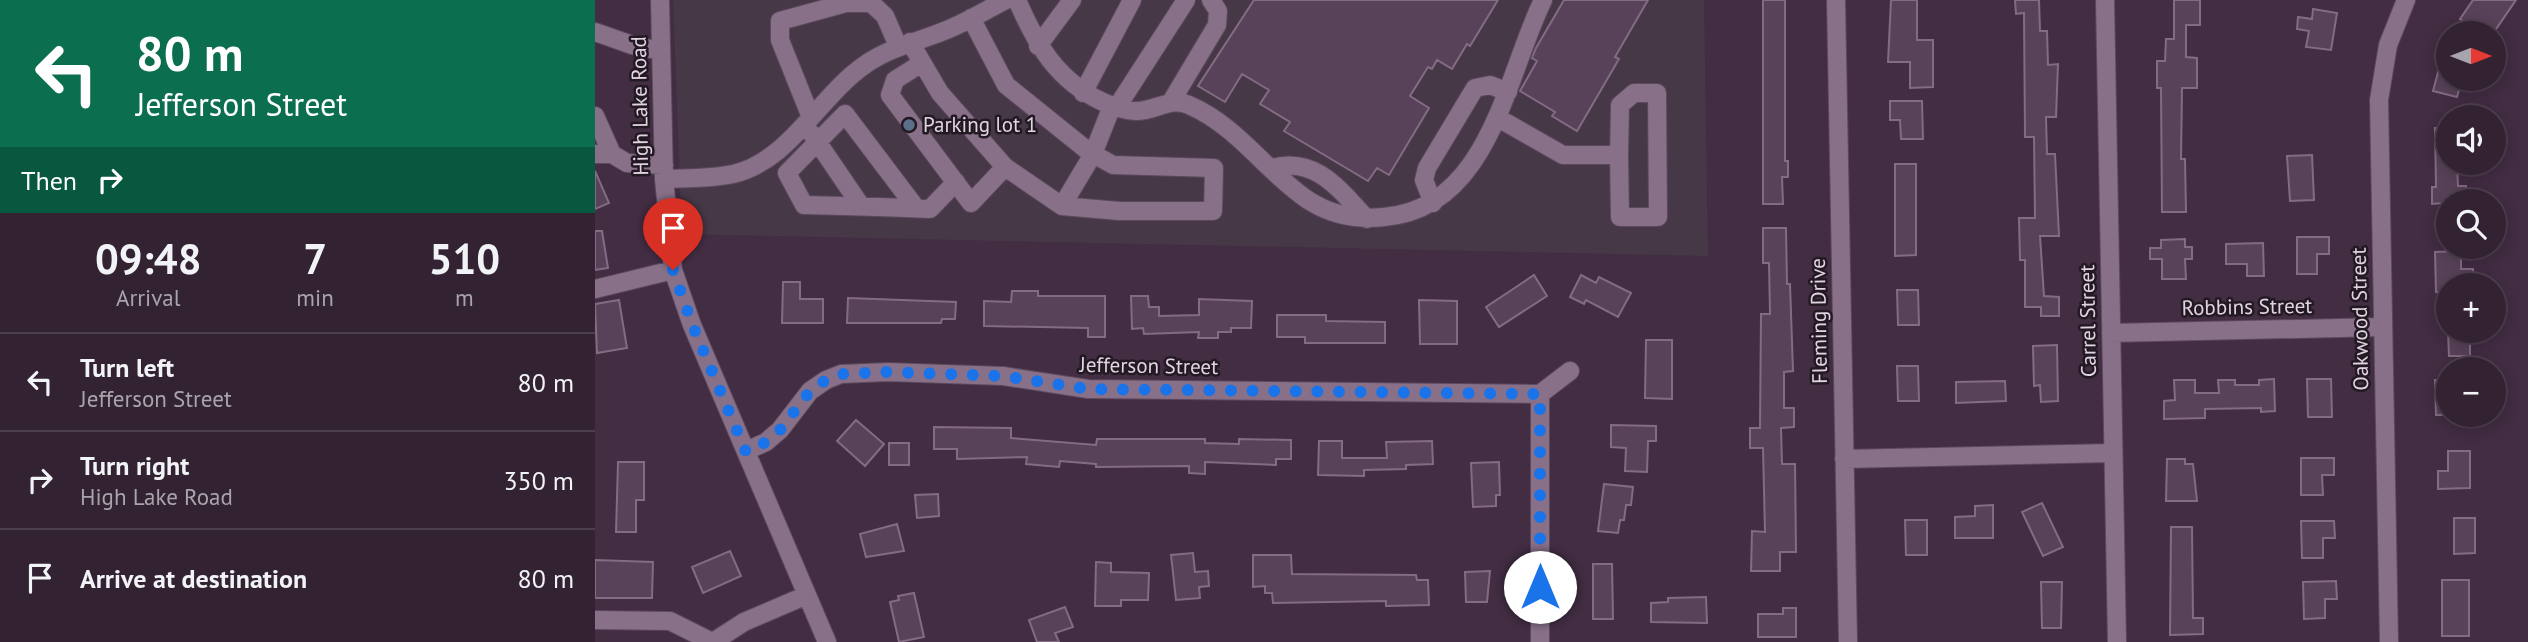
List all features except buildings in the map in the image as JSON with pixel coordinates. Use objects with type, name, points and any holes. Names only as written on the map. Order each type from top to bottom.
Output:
[{"type":"street","name":"High Lake Road","points":[[660,0],[664,172],[673,270],[692,324],[827,642]]},
{"type":"street","points":[[595,116],[603,154],[627,163],[664,172],[711,177],[752,167],[780,149],[858,71],[904,44],[944,31],[1006,0]]},
{"type":"street","points":[[1017,0],[1038,46],[1052,66],[1083,93],[1115,107],[1135,112],[1171,102],[1191,106],[1245,141],[1299,194],[1324,209],[1367,219],[1396,216],[1433,203],[1455,184],[1498,118],[1527,33],[1543,0]]},
{"type":"street","points":[[1038,46],[1072,0]]},
{"type":"street","points":[[1083,93],[1132,0]]},
{"type":"street","points":[[1062,206],[1093,154],[1115,107],[1186,0]]},
{"type":"street","points":[[1171,102],[1217,25],[1218,11],[1211,0]]},
{"type":"street","name":"Fleming Drive","points":[[1836,0],[1848,642]]},
{"type":"street","name":"Carrel Street","points":[[2105,0],[2117,642]]},
{"type":"street","name":"Oakwood Street","points":[[2389,642],[2379,100],[2388,45],[2406,0]]},
{"type":"street","points":[[861,206],[807,120],[780,40],[780,21],[846,3],[871,3],[885,16],[904,44],[922,62],[940,93],[1005,167],[1062,206],[1119,211],[1213,211],[1214,168],[1113,165],[1093,154],[1042,117],[1006,85],[971,18]]},
{"type":"street","points":[[595,32],[632,45],[661,51]]},
{"type":"street","points":[[922,62],[895,80],[890,95],[971,203],[1005,167]]},
{"type":"street","points":[[1433,203],[1424,180],[1427,168],[1475,88],[1490,85],[1508,92]]},
{"type":"street","points":[[1634,93],[1657,93],[1658,218],[1620,218],[1619,155],[1620,105],[1634,93]]},
{"type":"street","points":[[916,208],[845,114],[787,173],[804,205],[930,209],[956,183]]},
{"type":"street","points":[[1498,118],[1563,155],[1619,155]]},
{"type":"street","points":[[1272,168],[1292,165],[1310,168],[1324,176],[1367,219]]},
{"type":"street","points":[[595,289],[673,270]]},
{"type":"street","name":"Robbins Street","points":[[2111,333],[2383,327]]},
{"type":"street","points":[[1540,642],[1540,394],[1570,371]]},
{"type":"street","name":"Jefferson Street","points":[[746,452],[766,442],[780,430],[810,391],[841,374],[888,372],[1003,376],[1088,389],[1540,394]]},
{"type":"street","points":[[1845,459],[2113,453]]},
{"type":"street","points":[[595,620],[670,621],[712,642],[744,622],[807,595]]},
{"type":"shaded area","points":[[673,0],[1704,0],[1708,256],[682,234]]},
{"type":"place","name":"Parking lot 1","points":[[909,125]]},
{"type":"route","points":[[673,270],[692,324],[746,452],[766,442],[780,430],[810,391],[841,374],[888,372],[1003,376],[1030,378],[1088,389],[1540,394],[1540,587]]}]
